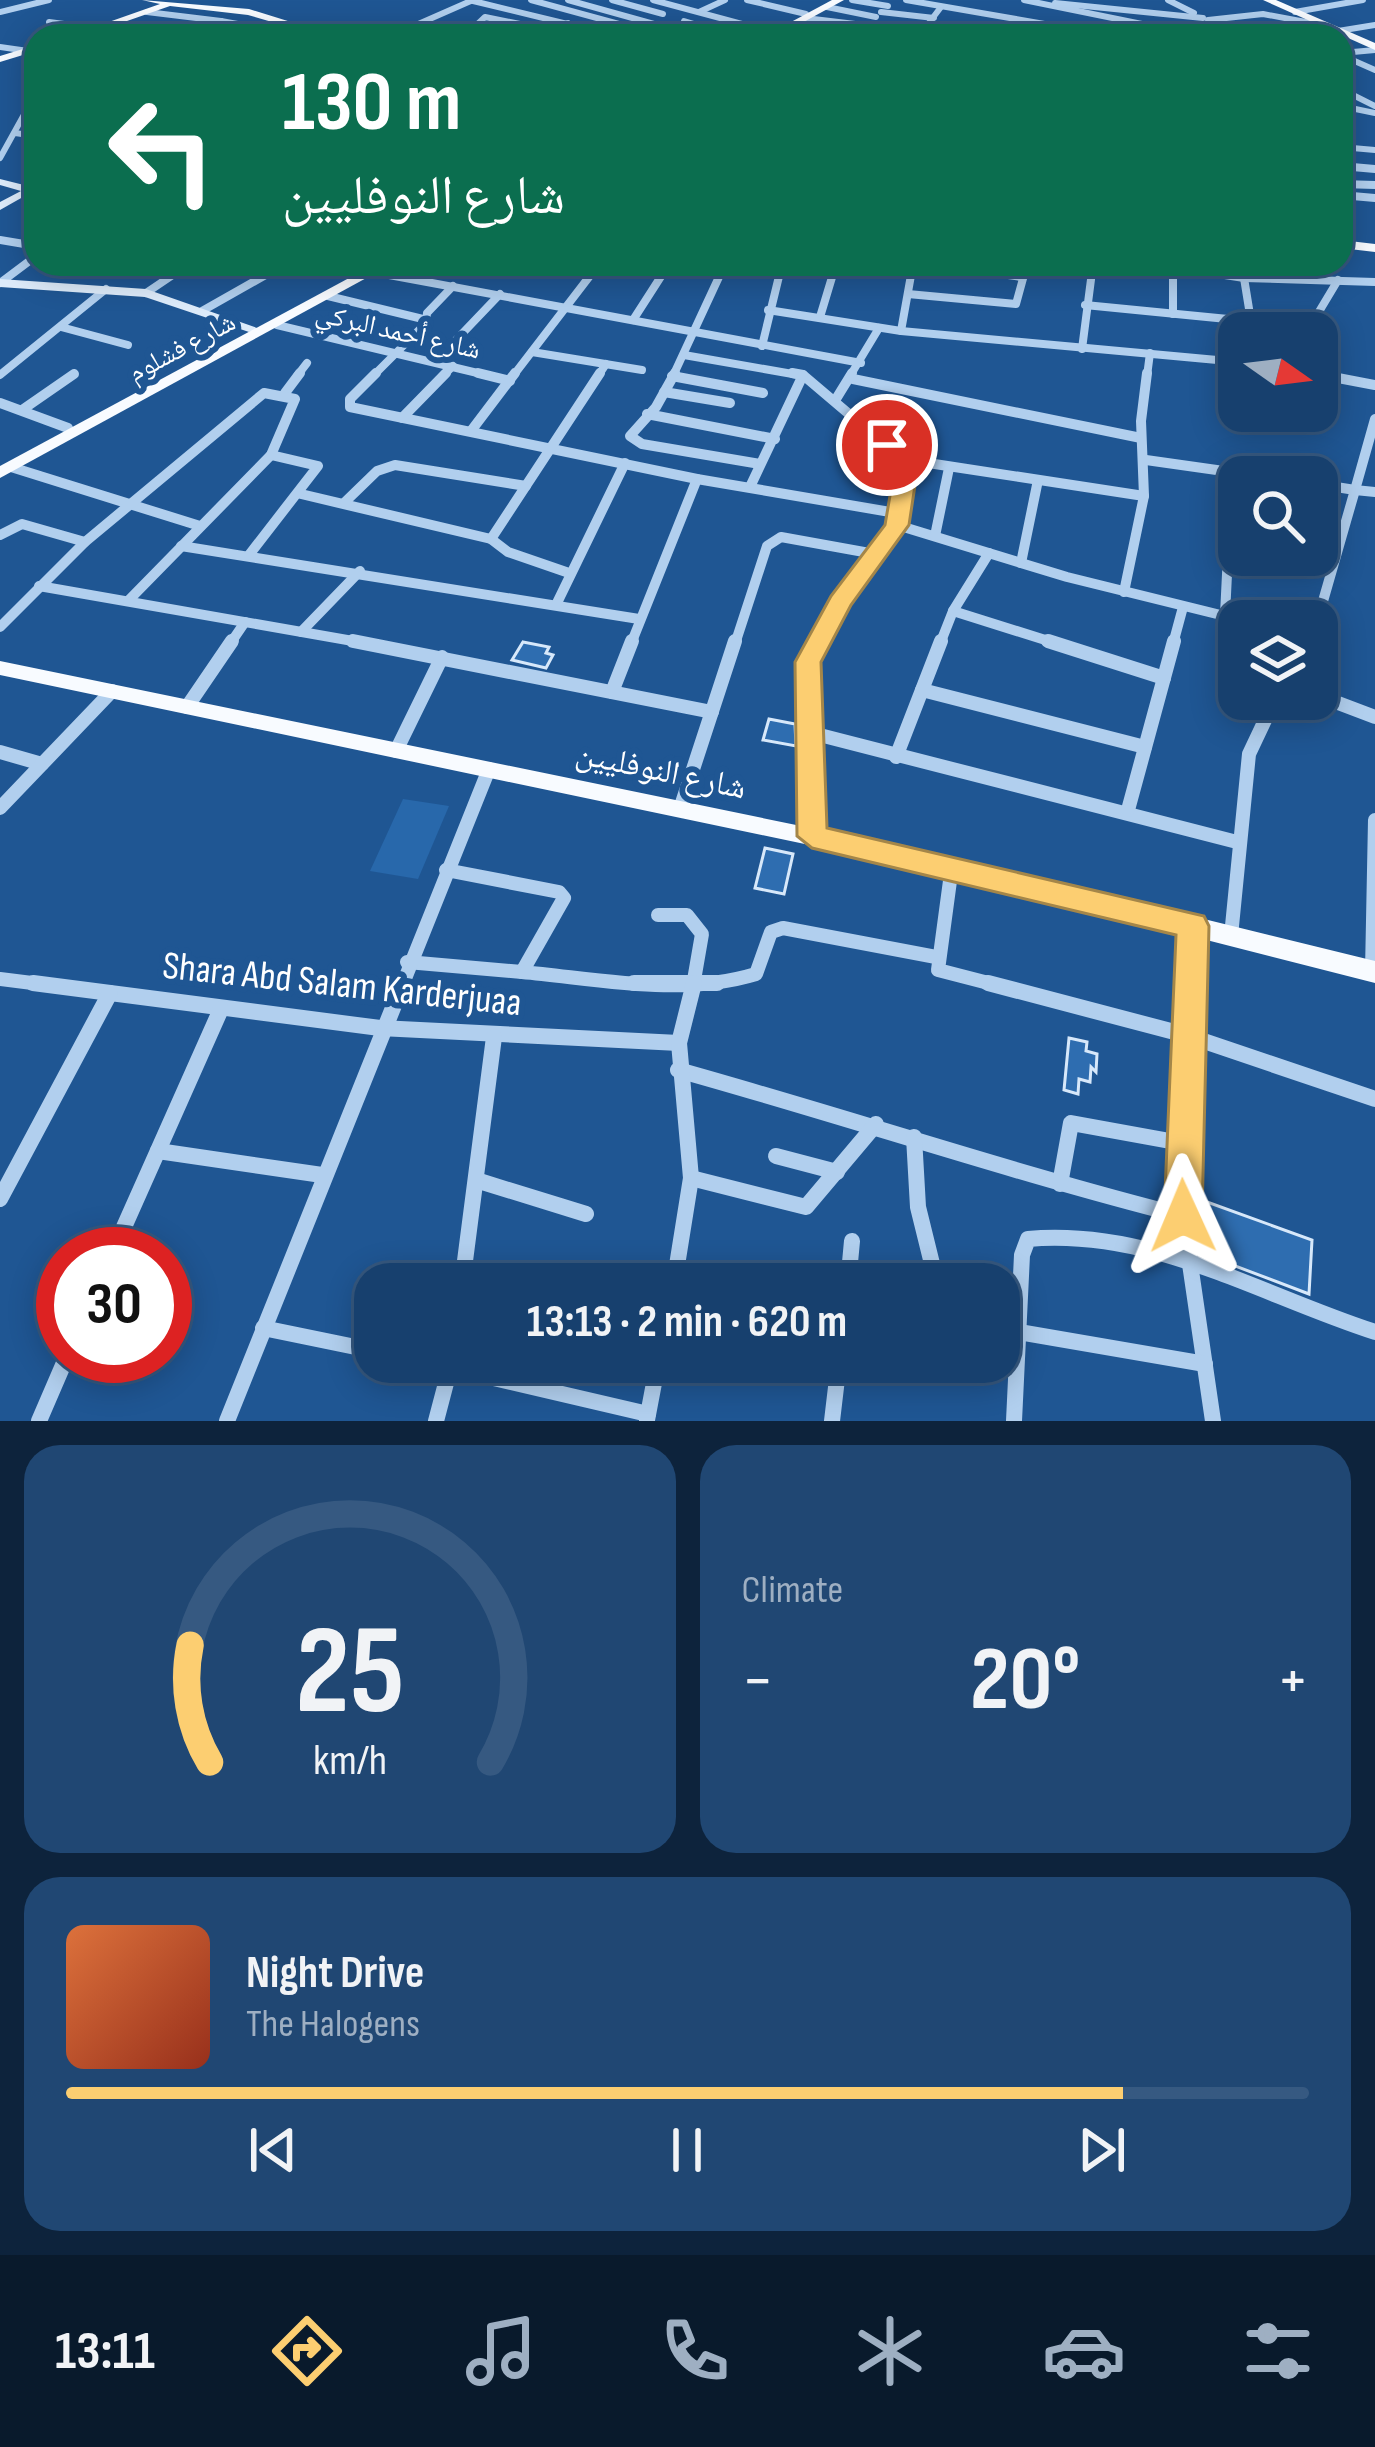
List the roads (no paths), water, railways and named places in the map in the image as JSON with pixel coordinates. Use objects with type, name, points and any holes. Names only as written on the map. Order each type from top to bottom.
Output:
[{"type":"main road","points":[[1258,0],[1311,23]]},
{"type":"main road","points":[[1268,0],[1320,24]]},
{"type":"main road","points":[[180,1],[290,24]]},
{"type":"main road","points":[[106,24],[144,6],[180,1],[212,2],[298,24]]},
{"type":"main road","points":[[790,24],[833,2]]},
{"type":"main road","name":"شارع فشلوم","points":[[4,468],[68,428],[357,276]]},
{"type":"main road","name":"شارع فشلوم","points":[[4,468],[360,276]]},
{"type":"main road","name":"شارع النوفليين","points":[[0,668],[952,866],[1374,972]]},
{"type":"street","points":[[0,8],[49,0]]},
{"type":"street","points":[[419,24],[476,0],[573,24],[618,1],[663,14]]},
{"type":"street","points":[[506,5],[520,0]]},
{"type":"street","points":[[532,0],[626,24]]},
{"type":"street","points":[[568,0],[651,24]]},
{"type":"street","points":[[653,0],[744,24]]},
{"type":"street","points":[[647,22],[696,0]]},
{"type":"street","points":[[679,24],[725,0]]},
{"type":"street","points":[[749,24],[792,0]]},
{"type":"street","points":[[852,0],[891,3]]},
{"type":"street","points":[[976,13],[988,0]]},
{"type":"street","points":[[1024,0],[1057,11],[1141,24]]},
{"type":"street","points":[[1067,0],[1126,4],[1205,19],[1263,14],[1311,23]]},
{"type":"street","points":[[1126,4],[1141,0]]},
{"type":"street","points":[[1168,0],[1215,24]]},
{"type":"street","points":[[724,18],[754,1],[855,24]]},
{"type":"street","points":[[912,1],[1046,24]]},
{"type":"street","points":[[1294,11],[1370,1]]},
{"type":"street","points":[[833,2],[878,15],[934,19]]},
{"type":"street","points":[[869,24],[891,3]]},
{"type":"street","points":[[1036,5],[1099,3]]},
{"type":"street","points":[[144,6],[238,24]]},
{"type":"street","points":[[929,24],[940,7]]},
{"type":"street","points":[[1042,23],[1057,11]]},
{"type":"street","points":[[1081,24],[1085,15]]},
{"type":"street","points":[[527,24],[546,16]]},
{"type":"street","points":[[478,24],[484,17],[520,24]]},
{"type":"street","points":[[1110,24],[1113,18]]},
{"type":"street","points":[[213,24],[221,21]]},
{"type":"street","points":[[684,21],[692,24]]},
{"type":"street","points":[[50,22],[63,24]]},
{"type":"street","points":[[0,158],[8,139]]},
{"type":"street","points":[[146,293],[171,276]]},
{"type":"street","points":[[202,311],[264,276]]},
{"type":"street","points":[[412,276],[861,363]]},
{"type":"street","points":[[471,431],[590,276]]},
{"type":"street","points":[[633,320],[661,276]]},
{"type":"street","points":[[720,276],[698,333],[632,439],[760,464]]},
{"type":"street","points":[[762,346],[778,276]]},
{"type":"street","points":[[820,317],[832,276]]},
{"type":"street","points":[[901,331],[912,276]]},
{"type":"street","points":[[908,294],[1013,305],[1021,277],[1014,276]]},
{"type":"street","points":[[1082,349],[1091,276]]},
{"type":"street","points":[[1173,276],[1174,314]]},
{"type":"street","points":[[1231,276],[1375,282]]},
{"type":"street","points":[[1244,278],[1250,312]]},
{"type":"street","points":[[1319,312],[1338,280]]},
{"type":"street","points":[[0,283],[146,293],[254,328]]},
{"type":"street","points":[[453,286],[348,404],[896,519],[989,553],[1218,614]]},
{"type":"street","points":[[0,375],[106,289]]},
{"type":"street","points":[[436,362],[500,294]]},
{"type":"street","points":[[328,296],[427,320]]},
{"type":"street","points":[[1085,305],[1218,318]]},
{"type":"street","points":[[768,310],[901,331],[1218,360]]},
{"type":"street","name":"شارع أحمد البركي","points":[[277,325],[510,380]]},
{"type":"street","points":[[61,327],[128,345]]},
{"type":"street","points":[[836,400],[853,379],[879,328]]},
{"type":"street","points":[[532,352],[642,370]]},
{"type":"street","points":[[1124,592],[1144,496],[1146,460],[1141,438],[1150,352]]},
{"type":"street","points":[[684,355],[803,375],[902,459],[1144,496]]},
{"type":"street","points":[[285,393],[308,363]]},
{"type":"street","points":[[491,538],[606,364]]},
{"type":"street","points":[[402,418],[453,365]]},
{"type":"street","points":[[22,410],[74,374]]},
{"type":"street","points":[[750,487],[803,375]]},
{"type":"street","points":[[672,376],[763,393]]},
{"type":"street","points":[[1338,378],[1375,386]]},
{"type":"street","points":[[853,379],[1141,438]]},
{"type":"street","points":[[664,392],[730,403]]},
{"type":"street","points":[[0,627],[5,614],[85,542],[264,393],[285,393],[297,403],[271,455],[128,601]]},
{"type":"street","points":[[0,403],[68,428]]},
{"type":"street","points":[[646,414],[775,439]]},
{"type":"street","points":[[1323,600],[1375,418]]},
{"type":"street","points":[[249,555],[302,494],[316,463],[271,455]]},
{"type":"street","points":[[812,836],[808,732],[812,651],[896,519],[905,478],[902,459]]},
{"type":"street","points":[[1146,460],[1218,470]]},
{"type":"street","points":[[556,604],[625,463]]},
{"type":"street","points":[[345,502],[377,471],[395,465],[526,486]]},
{"type":"street","points":[[4,468],[200,526]]},
{"type":"street","points":[[935,536],[950,468]]},
{"type":"street","points":[[612,692],[697,479]]},
{"type":"street","points":[[1021,562],[1038,480]]},
{"type":"street","points":[[1338,487],[1375,492]]},
{"type":"street","points":[[302,494],[491,538],[508,552],[569,573]]},
{"type":"street","points":[[0,535],[22,524],[85,542]]},
{"type":"street","points":[[680,808],[773,538],[874,554]]},
{"type":"street","points":[[181,546],[639,619]]},
{"type":"street","points":[[896,757],[953,611],[989,553]]},
{"type":"street","points":[[301,632],[360,571]]},
{"type":"street","points":[[40,586],[442,657],[712,712]]},
{"type":"street","points":[[1128,810],[1183,607]]},
{"type":"street","points":[[953,611],[1164,678]]},
{"type":"street","points":[[187,706],[245,622]]},
{"type":"street","points":[[396,751],[442,657]]},
{"type":"street","points":[[922,690],[1145,747]]},
{"type":"street","points":[[0,808],[112,691]]},
{"type":"street","points":[[1338,701],[1358,706],[1375,718]]},
{"type":"street","points":[[1231,936],[1249,754],[1265,720]]},
{"type":"street","points":[[808,732],[1128,810],[1237,842]]},
{"type":"street","points":[[0,752],[43,764]]},
{"type":"street","points":[[227,1421],[380,1028],[489,769]]},
{"type":"street","points":[[1374,972],[1375,820]]},
{"type":"street","points":[[952,866],[938,970],[1186,1035],[1375,1099]]},
{"type":"street","points":[[446,870],[563,893],[522,972]]},
{"type":"street","points":[[658,915],[687,915],[702,934],[679,1043],[691,1178],[677,1263]]},
{"type":"street","points":[[1193,926],[1181,1143],[1183,1216],[1213,1421]]},
{"type":"street","points":[[407,962],[694,984],[756,974],[775,929],[937,957]]},
{"type":"street","name":"Shara Abd Salam Karderjuaa","points":[[0,979],[380,1028],[679,1043]]},
{"type":"street","points":[[0,1199],[110,993]]},
{"type":"street","points":[[124,1227],[221,1009]]},
{"type":"street","points":[[465,1263],[494,1037]]},
{"type":"street","points":[[678,1070],[876,1124],[998,1169],[1183,1216]]},
{"type":"street","points":[[1060,1184],[1071,1123],[1181,1143]]},
{"type":"street","points":[[691,1178],[806,1207],[876,1124]]},
{"type":"street","points":[[914,1137],[918,1207],[932,1263]]},
{"type":"street","points":[[158,1151],[322,1175]]},
{"type":"street","points":[[776,1156],[837,1172]]},
{"type":"street","points":[[476,1180],[586,1214]]},
{"type":"street","points":[[1020,1271],[1028,1239],[1113,1242],[1186,1257],[1291,1305],[1375,1332]]},
{"type":"street","points":[[850,1263],[852,1241]]},
{"type":"street","points":[[263,1328],[354,1348]]},
{"type":"street","points":[[1020,1336],[1205,1364]]},
{"type":"street","points":[[38,1421],[55,1383]]},
{"type":"street","points":[[436,1421],[446,1383]]},
{"type":"street","points":[[518,1383],[647,1418],[654,1383]]},
{"type":"street","points":[[832,1421],[837,1383]]},
{"type":"street","points":[[1013,1383],[1014,1421]]}]
